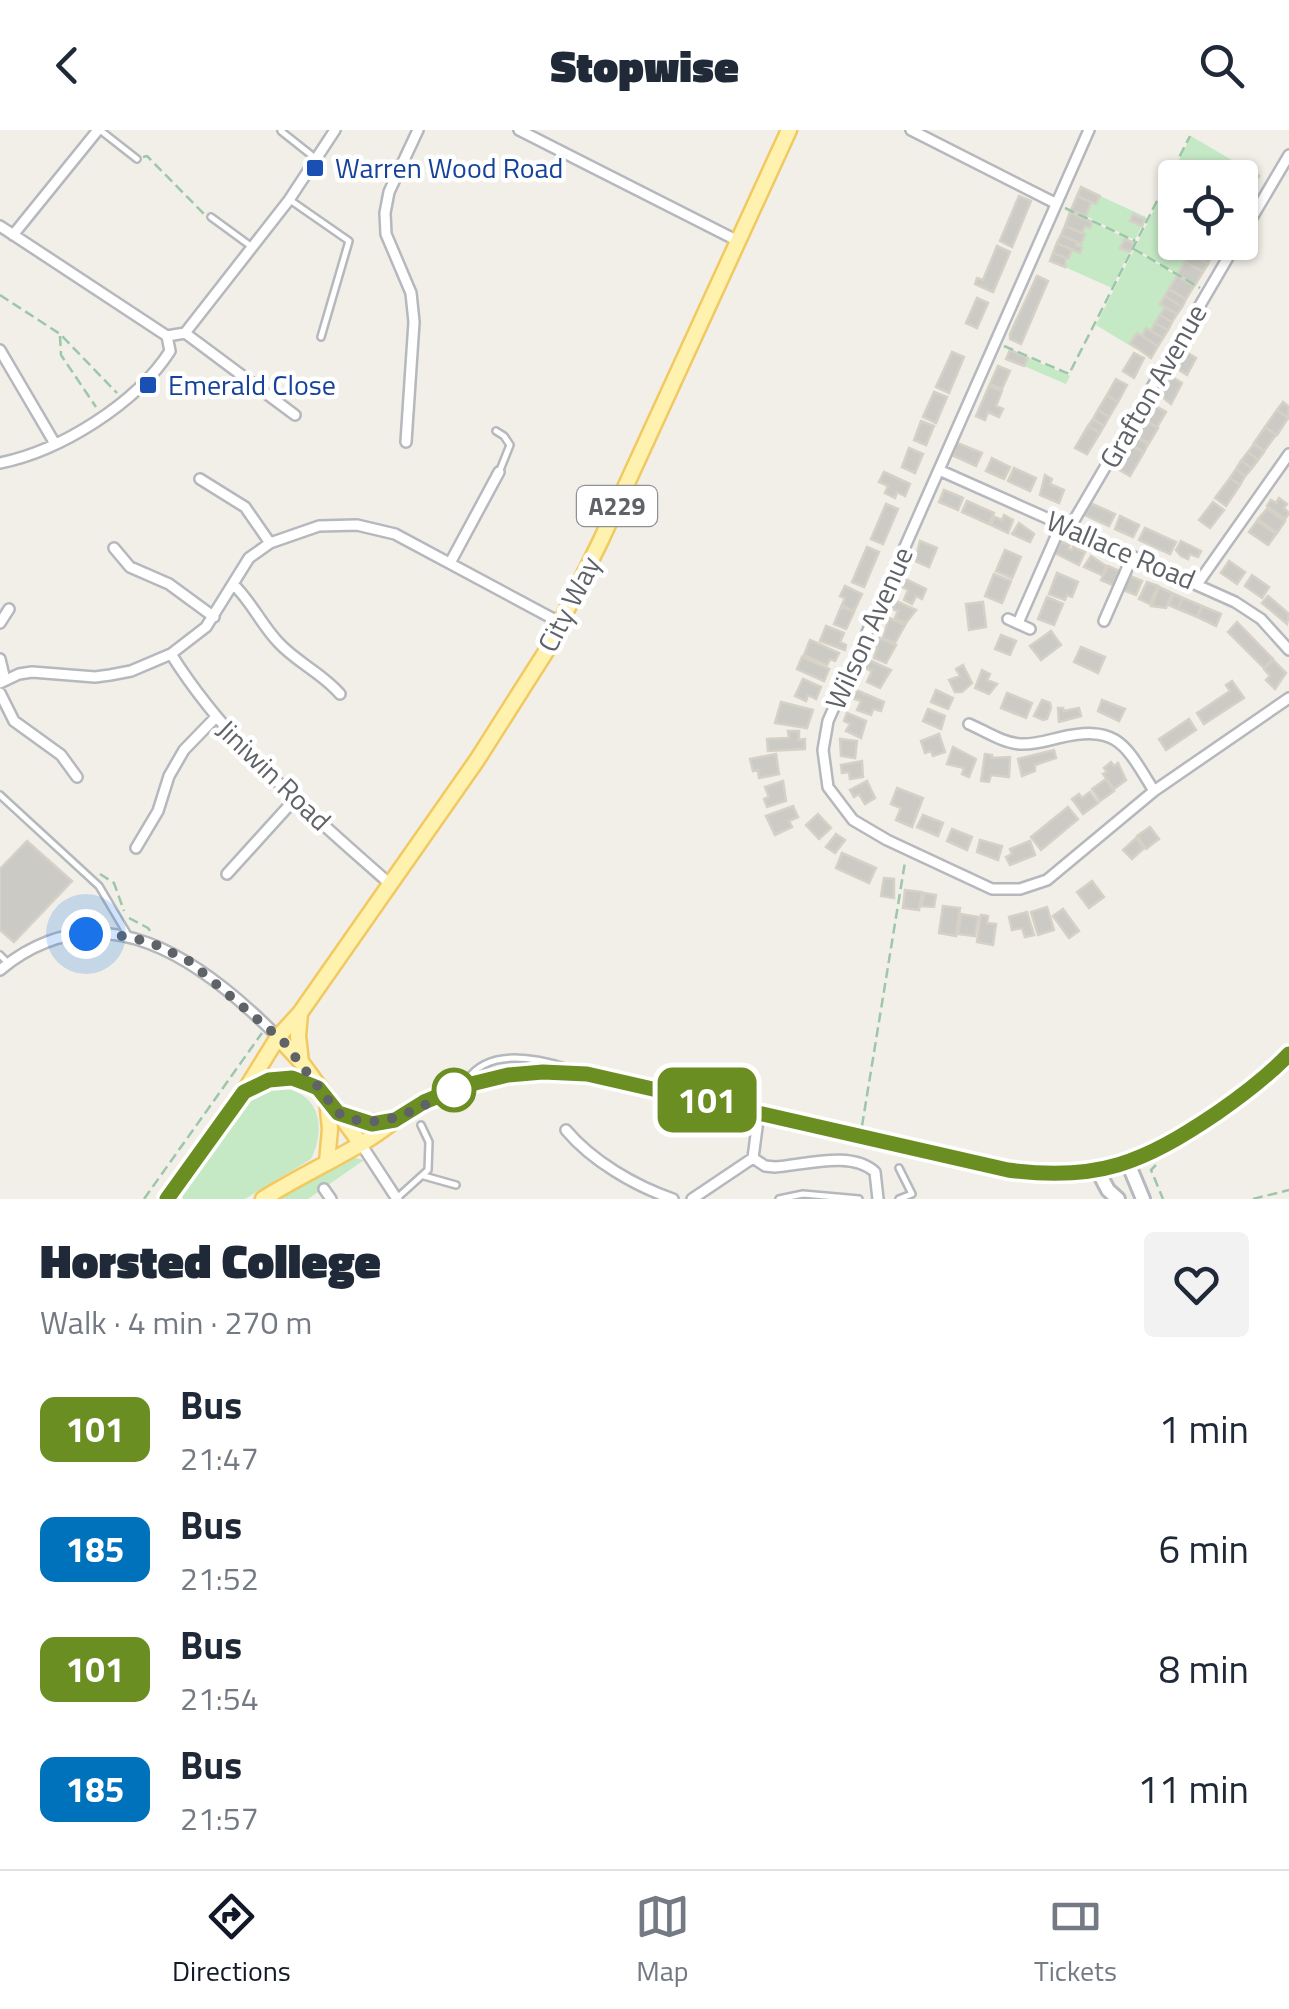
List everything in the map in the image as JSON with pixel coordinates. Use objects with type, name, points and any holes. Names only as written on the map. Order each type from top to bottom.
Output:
[{"type":"main road","name":"City Way","points":[[278,1037],[300,1013],[506,717],[561,623],[790,130]]},
{"type":"main road","points":[[300,1013],[302,1064]]},
{"type":"main road","points":[[278,1037],[361,1144]]},
{"type":"main road","name":"A229","points":[[172,1196],[278,1037]]},
{"type":"main road","points":[[263,1199],[388,1128],[424,1102],[463,1086],[527,1073],[587,1074],[924,1152],[1038,1174],[1098,1172],[1158,1150],[1258,1084],[1289,1054]]},
{"type":"main road","points":[[244,1092],[284,1077],[322,1094]]},
{"type":"main road","points":[[322,1094],[330,1129],[326,1162]]},
{"type":"main road","points":[[338,1113],[362,1123],[395,1120]]},
{"type":"street","points":[[0,226],[167,336],[185,333],[289,200],[335,130]]},
{"type":"street","points":[[406,442],[414,322],[411,293],[386,234],[385,213],[389,192],[418,130]]},
{"type":"street","points":[[520,130],[738,242]]},
{"type":"street","points":[[912,130],[1055,204]]},
{"type":"street","name":"Wilson Avenue","points":[[1089,130],[828,720],[823,750],[828,787],[852,820],[907,850],[992,889],[1020,889],[1047,880],[1154,791],[1289,698]]},
{"type":"street","points":[[13,235],[94,132]]},
{"type":"street","name":"Grafton Avenue","points":[[1258,208],[1289,155]]},
{"type":"street","name":"Grafton Avenue","points":[[1030,629],[1013,621],[1065,527],[1227,260]]},
{"type":"street","points":[[185,333],[295,415]]},
{"type":"street","points":[[0,464],[18,460],[54,442],[103,417],[124,401],[163,362],[170,351],[167,336]]},
{"type":"street","points":[[0,350],[54,442]]},
{"type":"street","points":[[1198,583],[1289,454]]},
{"type":"street","name":"Wallace Road","points":[[939,470],[1198,583],[1261,619],[1289,650]]},
{"type":"street","points":[[450,562],[498,472]]},
{"type":"street","points":[[200,478],[245,507],[270,542]]},
{"type":"street","points":[[0,659],[2,682],[32,672],[81,677],[131,671],[171,654],[200,634],[249,558],[270,542],[318,526],[356,525],[395,534],[561,623]]},
{"type":"street","points":[[114,548],[130,567],[169,584],[214,617]]},
{"type":"street","points":[[1104,620],[1132,557]]},
{"type":"street","points":[[232,584],[280,645],[327,679],[340,694]]},
{"type":"street","points":[[0,623],[9,608]]},
{"type":"street","name":"Jiniwin Road","points":[[171,654],[215,718],[295,799],[390,884]]},
{"type":"street","points":[[0,693],[3,712],[61,756],[77,777]]},
{"type":"street","points":[[136,848],[158,810],[169,776],[184,750],[215,718]]},
{"type":"street","points":[[969,724],[1016,744],[1078,734],[1112,736],[1126,746],[1154,791]]},
{"type":"street","points":[[226,874],[295,799]]},
{"type":"street","points":[[4,966],[64,938],[86,934],[129,936],[189,961],[278,1037]]},
{"type":"street","points":[[759,1112],[753,1158],[758,1164],[775,1168],[842,1161],[862,1163],[875,1172],[878,1199]]},
{"type":"street","points":[[566,1130],[577,1144],[645,1189],[674,1199]]},
{"type":"street","points":[[361,1144],[397,1198]]},
{"type":"street","points":[[692,1199],[753,1158]]},
{"type":"street","points":[[1128,1163],[1144,1199]]},
{"type":"street","points":[[1098,1172],[1118,1199]]},
{"type":"street","points":[[324,1190],[331,1199]]},
{"type":"lane","points":[[281,131],[318,160]]},
{"type":"lane","points":[[94,132],[137,158]]},
{"type":"lane","points":[[289,200],[349,241],[321,337]]},
{"type":"lane","points":[[211,217],[252,247]]},
{"type":"lane","points":[[496,432],[510,445],[498,472]]},
{"type":"lane","points":[[0,795],[100,886],[129,936]]},
{"type":"lane","points":[[0,955],[4,966]]},
{"type":"lane","points":[[397,1198],[424,1176],[430,1158],[429,1142],[421,1124]]},
{"type":"lane","points":[[899,1168],[912,1194],[899,1199]]},
{"type":"lane","points":[[424,1176],[456,1184]]},
{"type":"lane","points":[[778,1199],[803,1194],[859,1199]]},
{"type":"path","points":[[995,342],[1069,374],[1190,136]]},
{"type":"path","points":[[137,158],[147,156],[202,214],[211,217]]},
{"type":"path","points":[[1055,204],[1136,241]]},
{"type":"path","points":[[1133,248],[1208,293]]},
{"type":"path","points":[[0,295],[60,334],[124,401]]},
{"type":"path","points":[[60,334],[61,355],[103,417]]},
{"type":"path","points":[[860,1137],[907,850]]},
{"type":"path","points":[[144,1199],[262,1034]]},
{"type":"path","points":[[1253,1199],[1289,1190]]},
{"type":"green space","points":[[1191,136],[1232,160],[1179,160]]},
{"type":"green space","points":[[1100,196],[1146,217],[1135,240],[1086,216],[1091,202],[1096,204]]},
{"type":"green space","points":[[1158,202],[1158,260],[1186,260],[1177,274],[1135,248]]},
{"type":"green space","points":[[1092,222],[1134,242],[1112,288],[1065,267],[1072,250],[1080,252],[1082,248],[1077,242],[1081,243],[1085,226],[1090,227]]},
{"type":"green space","points":[[1134,250],[1177,276],[1160,304],[1165,307],[1151,331],[1146,328],[1142,336],[1136,333],[1131,343],[1137,350],[1096,325]]},
{"type":"green space","points":[[1028,358],[1070,376],[1066,384],[1024,366]]},
{"type":"green space","points":[[270,1087],[298,1093],[314,1109],[319,1132],[311,1159],[245,1199],[183,1199],[182,1194],[254,1094]]},
{"type":"green space","points":[[351,1157],[364,1160],[308,1199],[278,1199]]},
{"type":"building","points":[[1081,187],[1100,196],[1096,204],[1077,196]]},
{"type":"building","points":[[1019,196],[1031,201],[1012,247],[1000,241]]},
{"type":"building","points":[[1077,196],[1091,202],[1086,216],[1071,210]]},
{"type":"building","points":[[1070,212],[1092,222],[1090,228],[1085,226],[1082,233],[1065,226]]},
{"type":"building","points":[[1133,214],[1145,219],[1142,226],[1130,221]]},
{"type":"building","points":[[1065,226],[1085,234],[1081,244],[1061,235]]},
{"type":"building","points":[[1061,235],[1077,242],[1082,248],[1080,253],[1057,243]]},
{"type":"building","points":[[1125,239],[1134,243],[1130,252],[1120,248]]},
{"type":"building","points":[[1057,243],[1072,250],[1068,259],[1053,253]]},
{"type":"building","points":[[997,246],[1010,252],[993,292],[975,284],[977,278],[983,280]]},
{"type":"building","points":[[1053,253],[1066,258],[1065,267],[1050,261]]},
{"type":"building","points":[[1201,260],[1208,264],[1203,272],[1185,262]]},
{"type":"building","points":[[1185,262],[1203,272],[1195,285],[1177,274]]},
{"type":"building","points":[[1037,276],[1048,281],[1021,344],[1010,339],[1010,334]]},
{"type":"building","points":[[1177,276],[1194,286],[1186,299],[1169,289]]},
{"type":"building","points":[[1169,289],[1186,299],[1182,307],[1165,296]]},
{"type":"building","points":[[1165,296],[1182,307],[1177,314],[1160,304]]},
{"type":"building","points":[[977,298],[988,303],[977,328],[966,323]]},
{"type":"building","points":[[1165,307],[1177,314],[1172,322],[1160,315]]},
{"type":"building","points":[[1160,315],[1172,322],[1168,330],[1155,323]]},
{"type":"building","points":[[1155,323],[1168,330],[1163,338],[1151,331]]},
{"type":"building","points":[[1146,328],[1163,338],[1158,346],[1142,336]]},
{"type":"building","points":[[1137,333],[1158,346],[1151,358],[1130,343]]},
{"type":"building","points":[[1010,350],[1028,358],[1024,366],[1006,359]]},
{"type":"building","points":[[952,352],[964,357],[949,393],[936,387]]},
{"type":"building","points":[[1186,352],[1196,358],[1187,375],[1176,368]]},
{"type":"building","points":[[1134,353],[1144,358],[1134,378],[1123,371]]},
{"type":"building","points":[[998,366],[1010,371],[1002,389],[990,384]]},
{"type":"building","points":[[1172,377],[1182,383],[1171,404],[1160,395]]},
{"type":"building","points":[[1116,379],[1127,385],[1118,402],[1107,395]]},
{"type":"building","points":[[989,386],[1002,391],[996,406],[1003,409],[999,417],[988,412],[985,420],[976,416]]},
{"type":"building","points":[[934,392],[947,397],[936,423],[923,417]]},
{"type":"building","points":[[1107,395],[1118,402],[1109,417],[1098,410]]},
{"type":"building","points":[[1283,402],[1289,407],[1288,418],[1277,410]]},
{"type":"building","points":[[1156,406],[1166,412],[1157,427],[1147,421]]},
{"type":"building","points":[[1098,410],[1109,417],[1104,426],[1093,419]]},
{"type":"building","points":[[1277,410],[1288,418],[1277,435],[1265,427]]},
{"type":"building","points":[[1093,419],[1104,426],[1100,433],[1088,426]]},
{"type":"building","points":[[921,421],[934,426],[926,445],[914,440]]},
{"type":"building","points":[[1146,421],[1158,428],[1149,443],[1137,437]]},
{"type":"building","points":[[1088,426],[1100,433],[1087,454],[1075,448]]},
{"type":"building","points":[[1265,427],[1276,435],[1264,451],[1254,443]]},
{"type":"building","points":[[1137,438],[1148,444],[1144,452],[1132,446]]},
{"type":"building","points":[[957,443],[982,453],[976,466],[952,455]]},
{"type":"building","points":[[1254,444],[1264,452],[1258,460],[1248,452]]},
{"type":"building","points":[[1132,446],[1144,452],[1130,476],[1118,469]]},
{"type":"building","points":[[909,448],[923,454],[915,473],[902,467]]},
{"type":"building","points":[[1248,452],[1258,460],[1252,468],[1241,461]]},
{"type":"building","points":[[992,458],[1010,467],[1004,479],[986,471]]},
{"type":"building","points":[[1241,461],[1252,468],[1245,476],[1236,469]]},
{"type":"building","points":[[1014,468],[1036,478],[1030,491],[1008,481]]},
{"type":"building","points":[[1236,469],[1245,476],[1240,485],[1230,478]]},
{"type":"building","points":[[884,472],[910,484],[905,496],[897,492],[895,498],[885,493],[888,486],[879,482]]},
{"type":"building","points":[[1045,475],[1052,479],[1050,484],[1064,490],[1059,503],[1040,495]]},
{"type":"building","points":[[1230,478],[1240,485],[1226,506],[1215,498]]},
{"type":"building","points":[[944,490],[963,498],[958,510],[939,502]]},
{"type":"building","points":[[1279,498],[1287,504],[1284,508],[1289,513],[1285,519],[1267,506]]},
{"type":"building","points":[[967,501],[994,513],[989,524],[962,512]]},
{"type":"building","points":[[1213,502],[1224,510],[1210,528],[1199,520]]},
{"type":"building","points":[[1090,503],[1115,514],[1109,526],[1085,515]]},
{"type":"building","points":[[886,504],[898,509],[883,544],[871,539]]},
{"type":"building","points":[[1267,509],[1285,521],[1277,533],[1258,519]]},
{"type":"building","points":[[1004,515],[1013,520],[1008,533],[991,525],[995,517],[1002,520]]},
{"type":"building","points":[[1120,516],[1139,525],[1133,537],[1115,529]]},
{"type":"building","points":[[1257,521],[1276,534],[1268,545],[1249,532]]},
{"type":"building","points":[[1019,523],[1034,534],[1030,542],[1012,534]]},
{"type":"building","points":[[1145,528],[1176,542],[1170,554],[1139,540]]},
{"type":"building","points":[[920,541],[937,548],[929,567],[915,561]]},
{"type":"building","points":[[1181,541],[1201,551],[1198,557],[1181,556],[1176,550]]},
{"type":"building","points":[[1061,542],[1070,545],[1068,549],[1085,552],[1079,565],[1055,553]]},
{"type":"building","points":[[867,547],[879,552],[864,587],[852,582]]},
{"type":"building","points":[[1005,550],[1021,557],[1012,578],[996,571]]},
{"type":"building","points":[[1091,556],[1106,566],[1102,575],[1084,567]]},
{"type":"building","points":[[1229,561],[1245,572],[1237,584],[1221,573]]},
{"type":"building","points":[[1108,566],[1119,571],[1113,585],[1101,580]]},
{"type":"building","points":[[1057,573],[1078,582],[1072,597],[1067,595],[1065,600],[1049,594]]},
{"type":"building","points":[[994,574],[1011,581],[1002,603],[985,596]]},
{"type":"building","points":[[1252,575],[1269,587],[1262,598],[1245,586]]},
{"type":"building","points":[[1130,576],[1142,581],[1136,595],[1123,590]]},
{"type":"building","points":[[906,579],[926,589],[922,599],[916,596],[912,604],[904,600],[908,590],[902,587]]},
{"type":"building","points":[[1147,582],[1158,586],[1150,604],[1139,599]]},
{"type":"building","points":[[845,586],[862,594],[854,611],[842,605],[845,598],[840,596]]},
{"type":"building","points":[[1159,587],[1172,593],[1166,608],[1151,606]]},
{"type":"building","points":[[1174,594],[1183,598],[1178,609],[1169,605]]},
{"type":"building","points":[[1268,596],[1289,614],[1287,624],[1262,603]]},
{"type":"building","points":[[1047,597],[1063,604],[1054,625],[1038,619]]},
{"type":"building","points":[[1183,598],[1202,606],[1197,617],[1178,609]]},
{"type":"building","points":[[896,601],[916,610],[906,623],[895,618],[898,611],[892,609]]},
{"type":"building","points":[[983,602],[986,627],[969,630],[966,604]]},
{"type":"building","points":[[1202,606],[1221,614],[1216,626],[1197,617]]},
{"type":"building","points":[[841,607],[854,612],[846,629],[834,624]]},
{"type":"building","points":[[889,618],[905,625],[895,643],[883,638]]},
{"type":"building","points":[[1237,622],[1273,659],[1264,668],[1228,632]]},
{"type":"building","points":[[826,626],[844,633],[840,642],[846,645],[845,650],[820,641]]},
{"type":"building","points":[[1051,631],[1061,645],[1041,660],[1030,646]]},
{"type":"building","points":[[1001,635],[1016,641],[1010,655],[995,649]]},
{"type":"building","points":[[879,638],[896,645],[886,663],[874,658]]},
{"type":"building","points":[[810,640],[839,653],[835,661],[830,659],[827,665],[804,655]]},
{"type":"building","points":[[1081,647],[1105,657],[1098,673],[1074,662]]},
{"type":"building","points":[[802,657],[829,669],[824,681],[797,669]]},
{"type":"building","points":[[869,660],[891,670],[880,688],[867,682],[872,671],[865,668]]},
{"type":"building","points":[[1273,660],[1286,673],[1275,689],[1266,680],[1270,676],[1264,669]]},
{"type":"building","points":[[963,665],[972,683],[962,692],[955,692],[949,680],[960,676],[956,669]]},
{"type":"building","points":[[982,670],[990,674],[987,680],[997,684],[989,694],[975,688]]},
{"type":"building","points":[[803,679],[821,687],[816,699],[808,695],[806,701],[795,696]]},
{"type":"building","points":[[1232,681],[1244,698],[1204,724],[1197,713],[1230,691],[1226,685]]},
{"type":"building","points":[[856,690],[884,702],[881,711],[873,709],[871,715],[857,710],[861,701],[852,698]]},
{"type":"building","points":[[936,690],[953,698],[948,709],[931,702]]},
{"type":"building","points":[[1007,693],[1032,703],[1026,718],[1001,708]]},
{"type":"building","points":[[1042,700],[1050,703],[1051,708],[1043,720],[1034,716]]},
{"type":"building","points":[[1102,700],[1125,709],[1119,721],[1098,711]]},
{"type":"building","points":[[781,702],[813,710],[807,728],[775,723]]},
{"type":"building","points":[[1058,708],[1079,708],[1081,716],[1059,722]]},
{"type":"building","points":[[928,709],[945,716],[941,729],[923,721]]},
{"type":"building","points":[[847,713],[866,721],[861,738],[846,731],[850,724],[844,721]]},
{"type":"building","points":[[1189,719],[1196,730],[1166,750],[1159,739]]},
{"type":"building","points":[[788,731],[799,731],[799,740],[805,739],[805,749],[768,751],[767,739],[789,738]]},
{"type":"building","points":[[939,734],[945,752],[933,756],[931,751],[925,753],[921,741]]},
{"type":"building","points":[[840,739],[857,741],[855,758],[841,756]]},
{"type":"building","points":[[953,747],[976,759],[969,777],[962,774],[964,768],[947,764]]},
{"type":"building","points":[[1054,750],[1056,758],[1035,765],[1035,771],[1022,776],[1018,759]]},
{"type":"building","points":[[776,754],[779,774],[759,778],[750,759]]},
{"type":"building","points":[[985,754],[992,758],[1010,757],[1009,777],[991,775],[989,782],[981,781]]},
{"type":"building","points":[[862,761],[863,777],[850,779],[849,772],[842,773],[841,765]]},
{"type":"building","points":[[1111,762],[1114,766],[1118,763],[1126,780],[1114,789],[1103,774]]},
{"type":"building","points":[[1106,779],[1114,791],[1100,801],[1092,789]]},
{"type":"building","points":[[783,781],[786,801],[767,807],[765,787]]},
{"type":"building","points":[[867,781],[875,798],[865,804],[859,794],[854,797],[850,790]]},
{"type":"building","points":[[897,788],[923,798],[912,827],[896,820],[901,808],[891,804]]},
{"type":"building","points":[[1090,792],[1098,803],[1083,814],[1072,799]]},
{"type":"building","points":[[793,806],[798,817],[789,821],[792,827],[775,835],[766,816]]},
{"type":"building","points":[[1068,807],[1078,819],[1041,850],[1031,837]]},
{"type":"building","points":[[818,814],[831,828],[819,839],[806,825]]},
{"type":"building","points":[[923,815],[943,823],[938,836],[917,827]]},
{"type":"building","points":[[1150,827],[1159,839],[1146,849],[1137,836]]},
{"type":"building","points":[[952,829],[972,837],[967,850],[947,841]]},
{"type":"building","points":[[836,834],[845,840],[835,853],[826,847]]},
{"type":"building","points":[[1136,838],[1144,848],[1132,859],[1123,850]]},
{"type":"building","points":[[980,840],[1002,846],[998,860],[977,852]]},
{"type":"building","points":[[27,841],[72,881],[14,942],[0,930],[0,869]]},
{"type":"building","points":[[1030,841],[1035,855],[1010,865],[1006,857],[1012,854],[1010,849]]},
{"type":"building","points":[[842,853],[876,868],[869,883],[836,868]]},
{"type":"building","points":[[884,878],[894,879],[894,898],[881,896]]},
{"type":"building","points":[[1092,881],[1104,897],[1089,908],[1077,892]]},
{"type":"building","points":[[905,890],[922,892],[919,910],[903,908]]},
{"type":"building","points":[[924,893],[936,895],[934,907],[922,906]]},
{"type":"building","points":[[943,906],[960,908],[956,936],[939,933]]},
{"type":"building","points":[[1047,907],[1054,930],[1038,935],[1031,912]]},
{"type":"building","points":[[1063,909],[1079,931],[1069,938],[1053,916]]},
{"type":"building","points":[[1027,912],[1034,935],[1025,937],[1022,928],[1012,930],[1009,917]]},
{"type":"building","points":[[961,914],[978,917],[975,936],[958,934]]},
{"type":"building","points":[[981,915],[988,916],[987,923],[996,924],[993,945],[977,942]]},
{"type":"bus line","name":"101","points":[[167,1199],[244,1092],[276,1078],[292,1078],[318,1088],[338,1113],[356,1122],[372,1124],[395,1120],[424,1102],[463,1086],[508,1075],[587,1074],[924,1152],[1008,1170],[1061,1176],[1098,1172],[1158,1150],[1258,1084],[1289,1054]]},
{"type":"place","name":"Warren Wood Road","points":[[315,168]]},
{"type":"place","name":"Emerald Close","points":[[148,385]]},
{"type":"route","points":[[86,934],[129,936],[189,961],[283,1041],[338,1113],[350,1120],[372,1124],[395,1120],[424,1102],[463,1086],[454,1090]]}]
